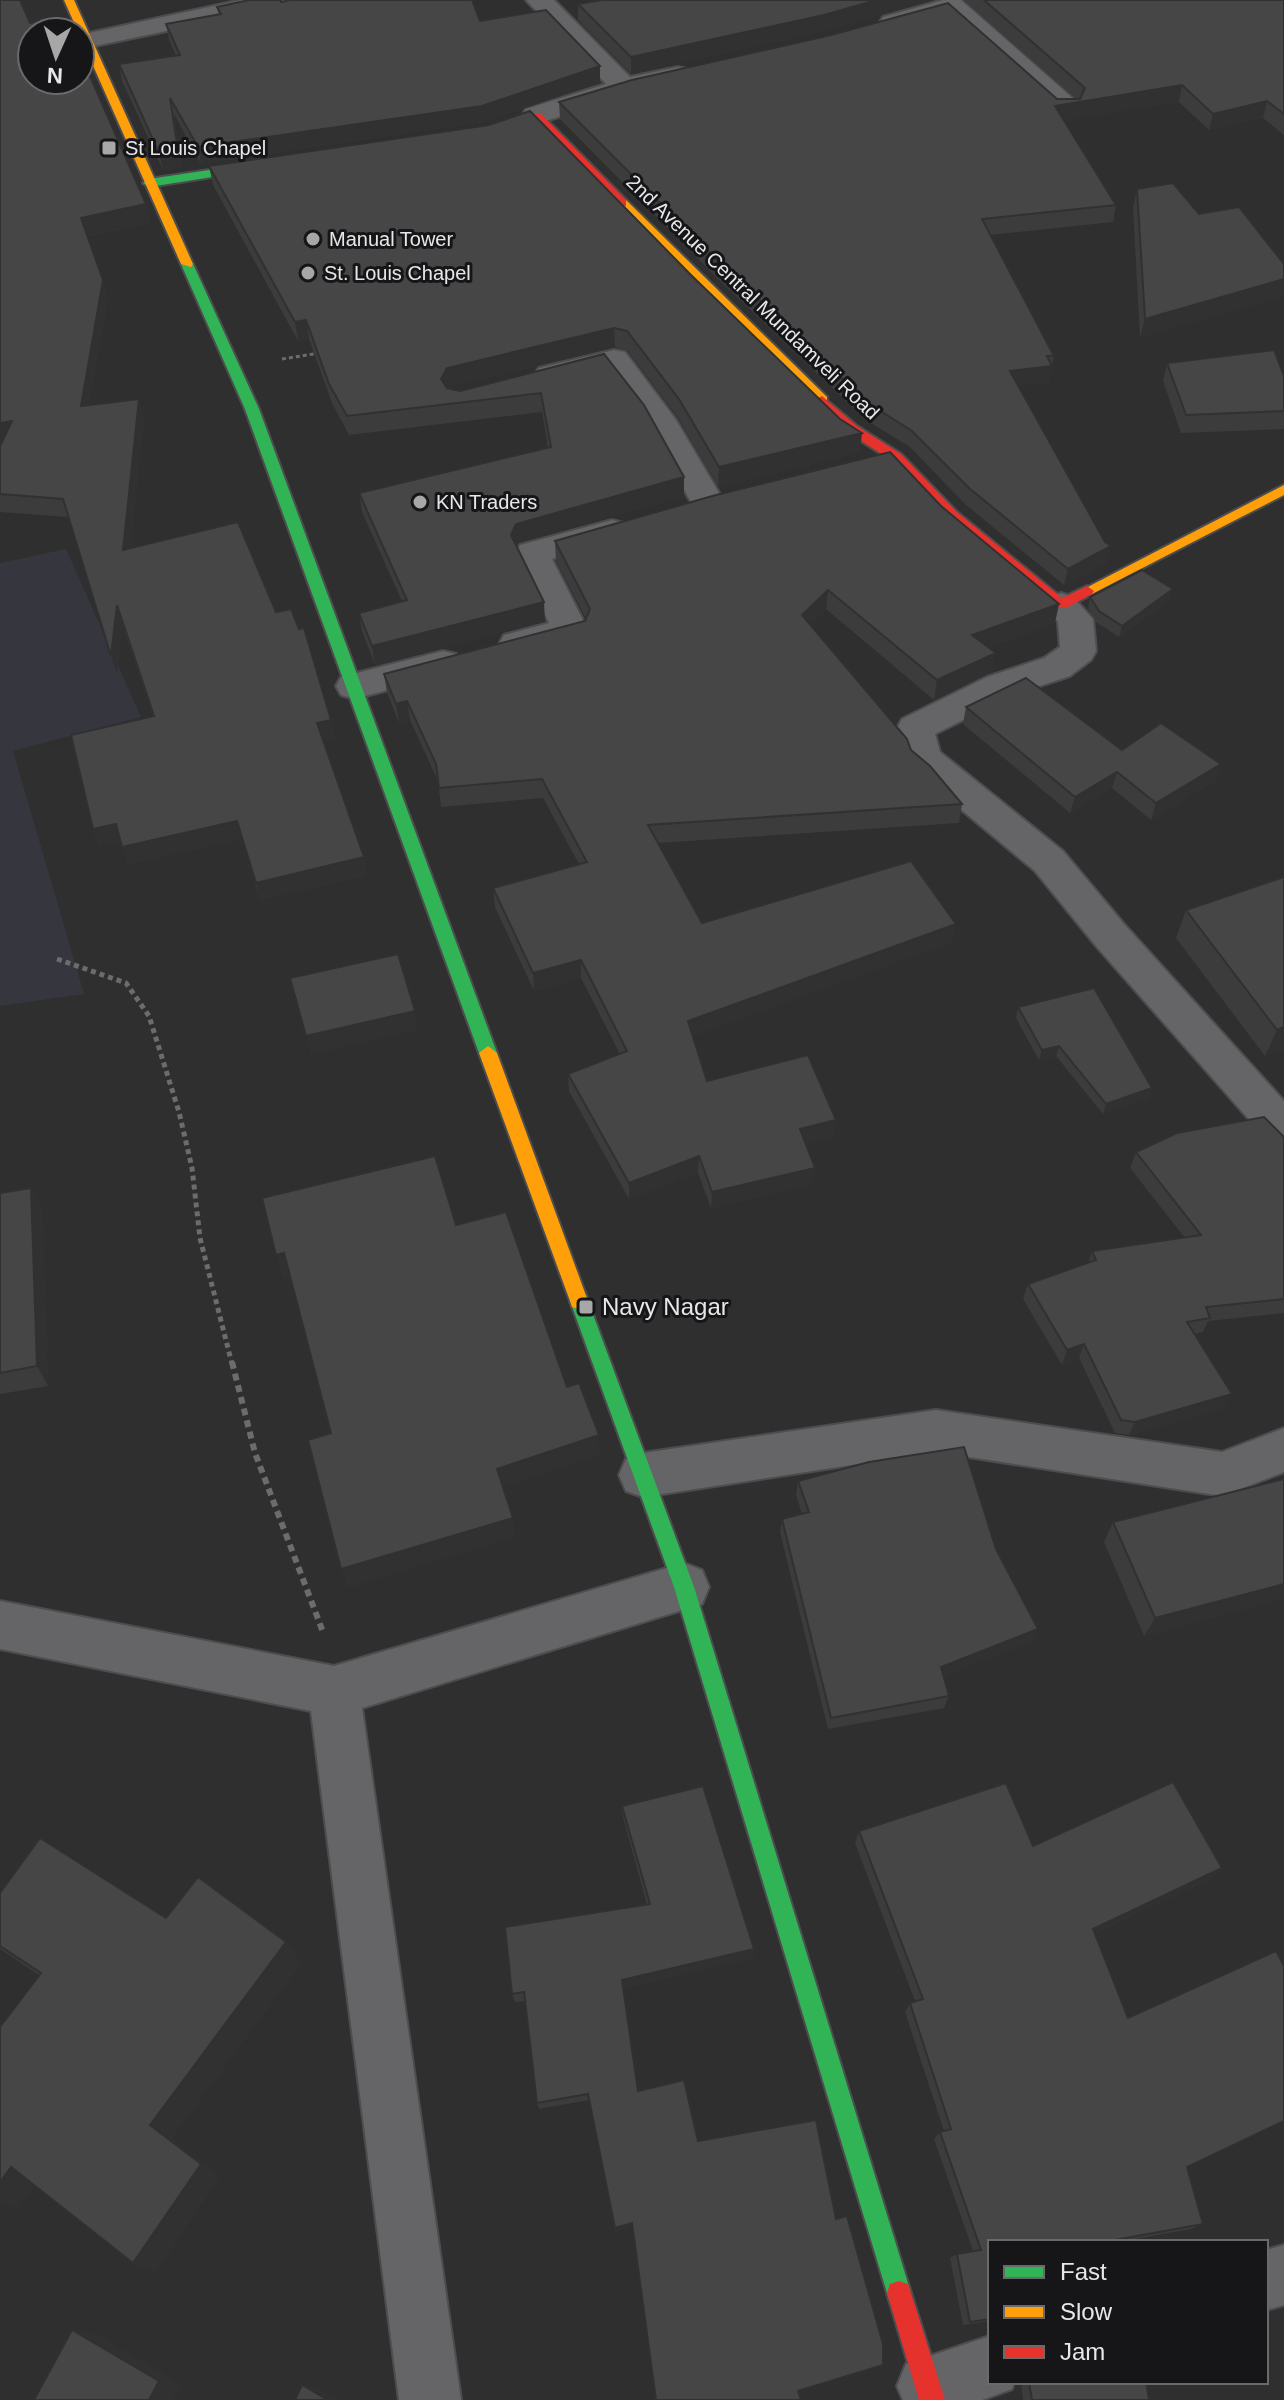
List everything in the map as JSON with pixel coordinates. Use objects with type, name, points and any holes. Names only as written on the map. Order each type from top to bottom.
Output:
[{"type":"main road","points":[[96,66],[234,368],[354,686],[684,1587],[930,2393]]},
{"type":"main road","points":[[459,138],[490,133],[536,115]]},
{"type":"main road","name":"2nd Avenue Central Mundamveli Road","points":[[536,115],[704,286],[852,429],[896,457],[952,515],[1061,605]]},
{"type":"main road","points":[[149,183],[288,162]]},
{"type":"main road","points":[[1061,605],[1278,491]]},
{"type":"street","points":[[96,40],[277,0]]},
{"type":"street","points":[[539,0],[624,87]]},
{"type":"street","points":[[870,29],[956,2],[1066,107]]},
{"type":"street","points":[[536,115],[624,87],[697,71]]},
{"type":"street","points":[[354,686],[570,630],[532,553],[693,507],[660,420],[614,359],[523,382]]},
{"type":"street","points":[[853,467],[896,457]]},
{"type":"street","points":[[1061,605],[1075,619],[1078,651],[1057,667],[1000,686],[915,728],[923,758],[1049,861],[1110,935],[1284,1130]]},
{"type":"street","points":[[643,1475],[936,1431],[1222,1474],[1284,1450]]},
{"type":"street","points":[[0,1625],[346,1687],[684,1587]]},
{"type":"street","points":[[346,1687],[430,2400]]},
{"type":"street","points":[[930,2393],[988,2368]]},
{"type":"path","points":[[234,368],[328,351]]},
{"type":"path","points":[[57,959],[126,983],[149,1016],[179,1112],[192,1168],[200,1238],[255,1453],[346,1687]]},
{"type":"shaded area","points":[[66,549],[141,717],[13,751],[84,994],[0,1006],[0,563]]},
{"type":"building","points":[[0,0],[20,0],[27,16],[16,16],[16,96],[96,96],[96,90],[146,204],[81,218],[103,280],[81,406],[139,399],[123,550],[238,522],[276,612],[291,609],[299,629],[304,628],[331,720],[317,723],[364,857],[256,883],[237,821],[122,847],[116,824],[93,829],[71,735],[154,716],[117,605],[111,656],[63,499],[0,494],[0,446],[12,421],[0,423]]},
{"type":"building","points":[[249,0],[472,0],[480,21],[546,10],[600,66],[482,106],[198,147],[170,98],[178,150],[159,153],[119,64],[180,55],[166,24],[221,14],[217,7]]},
{"type":"building","points":[[602,0],[877,0],[824,15],[631,57],[578,4]]},
{"type":"building","points":[[984,0],[1284,0],[1284,114],[1267,101],[1213,114],[1182,85],[1055,106],[1116,205],[982,219],[1054,356],[1047,356],[1052,366],[1010,371],[1105,542],[1111,546],[1068,569],[969,488],[912,431],[868,403],[718,261],[559,102],[632,80],[831,35],[948,3],[1057,99],[1080,99],[1085,88]]},
{"type":"building","points":[[530,111],[691,275],[840,419],[862,433],[719,467],[679,399],[627,331],[614,328],[447,368],[441,379],[447,388],[460,391],[604,354],[644,405],[684,477],[516,524],[511,535],[544,602],[372,646],[359,613],[407,600],[359,493],[551,447],[541,393],[347,416],[329,384],[306,320],[295,322],[209,166],[489,125]]},
{"type":"building","points":[[1173,183],[1199,214],[1239,207],[1284,264],[1284,279],[1145,319],[1137,189]]},
{"type":"building","points":[[1274,350],[1284,376],[1284,411],[1186,415],[1167,363]]},
{"type":"building","points":[[890,452],[941,506],[1059,604],[972,635],[996,653],[937,680],[828,590],[802,615],[907,739],[911,750],[930,766],[962,804],[648,825],[702,923],[911,861],[956,924],[688,1021],[707,1081],[808,1055],[836,1120],[800,1129],[815,1168],[712,1192],[699,1156],[629,1183],[568,1074],[627,1051],[581,960],[533,973],[493,888],[587,862],[542,779],[439,788],[436,764],[407,701],[396,704],[384,674],[585,621],[590,609],[555,541],[716,495]]},
{"type":"building","points":[[1142,570],[1173,589],[1122,626],[1099,611],[1090,597]]},
{"type":"building","points":[[1026,678],[1122,750],[1161,723],[1221,764],[1156,803],[1117,772],[1075,797],[966,707]]},
{"type":"building","points":[[1284,877],[1284,1027],[1277,1030],[1186,910]]},
{"type":"building","points":[[398,954],[415,1011],[306,1036],[290,978]]},
{"type":"building","points":[[1094,988],[1152,1088],[1106,1104],[1059,1046],[1042,1050],[1018,1007]]},
{"type":"building","points":[[1264,1117],[1284,1137],[1284,1299],[1206,1307],[1210,1318],[1187,1322],[1232,1394],[1135,1422],[1121,1420],[1084,1344],[1067,1350],[1028,1284],[1096,1260],[1092,1251],[1201,1235],[1136,1152],[1177,1133]]},
{"type":"building","points":[[435,1156],[456,1225],[506,1212],[567,1387],[579,1383],[599,1435],[497,1469],[513,1518],[341,1569],[308,1440],[331,1433],[284,1253],[276,1255],[262,1198]]},
{"type":"building","points":[[31,1188],[37,1366],[0,1373],[0,1193]]},
{"type":"building","points":[[964,1447],[996,1549],[1038,1629],[941,1667],[949,1696],[831,1718],[782,1519],[809,1512],[798,1481],[869,1462]]},
{"type":"building","points":[[1284,1479],[1284,1584],[1155,1618],[1113,1522]]},
{"type":"building","points":[[1173,1782],[1222,1868],[1093,1929],[1128,2018],[1276,1951],[1284,1966],[1284,2121],[1187,2167],[1203,2224],[1115,2240],[988,2240],[988,2319],[970,2322],[957,2254],[981,2250],[940,2132],[951,2129],[910,2003],[923,1999],[859,1831],[1006,1783],[1033,1846]]},
{"type":"building","points":[[703,1786],[754,1949],[622,1980],[638,2091],[684,2080],[698,2141],[816,2120],[836,2219],[847,2216],[883,2344],[883,2365],[798,2391],[801,2400],[656,2400],[632,2223],[615,2228],[588,2094],[537,2103],[524,1992],[512,1994],[505,1927],[650,1904],[622,1806]]},
{"type":"building","points":[[40,1838],[166,1918],[198,1877],[286,1942],[150,2125],[201,2164],[133,2263],[11,2167],[0,2182],[0,2027],[41,1973],[0,1946],[0,1893]]},
{"type":"building","points":[[72,2330],[159,2381],[149,2400],[34,2400]]},
{"type":"building","points":[[1029,2384],[1146,2384],[1149,2400],[1032,2400]]},
{"type":"building","points":[[302,2385],[328,2400],[295,2400]]},
{"type":"traffic: fast","points":[[149,183],[270,165]]},
{"type":"traffic: fast","points":[[187,264],[252,409],[488,1053]]},
{"type":"traffic: fast","points":[[579,1301],[684,1587],[899,2293]]},
{"type":"traffic: slow","points":[[69,0],[187,264]]},
{"type":"traffic: slow","points":[[622,203],[822,400]]},
{"type":"traffic: slow","points":[[1087,591],[1284,489]]},
{"type":"traffic: slow","points":[[488,1053],[579,1301]]},
{"type":"traffic: jam","points":[[480,135],[536,115],[622,203]]},
{"type":"traffic: jam","points":[[822,400],[852,429],[896,457],[952,515],[1061,605],[1087,591]]},
{"type":"traffic: jam","points":[[899,2293],[932,2400]]},
{"type":"place","name":"St Louis Chapel","points":[[109,148]]},
{"type":"place","name":"Manual Tower","points":[[313,239]]},
{"type":"place","name":"St. Louis Chapel","points":[[308,273]]},
{"type":"place","name":"KN Traders","points":[[420,502]]},
{"type":"place","name":"Navy Nagar","points":[[586,1307]]}]
